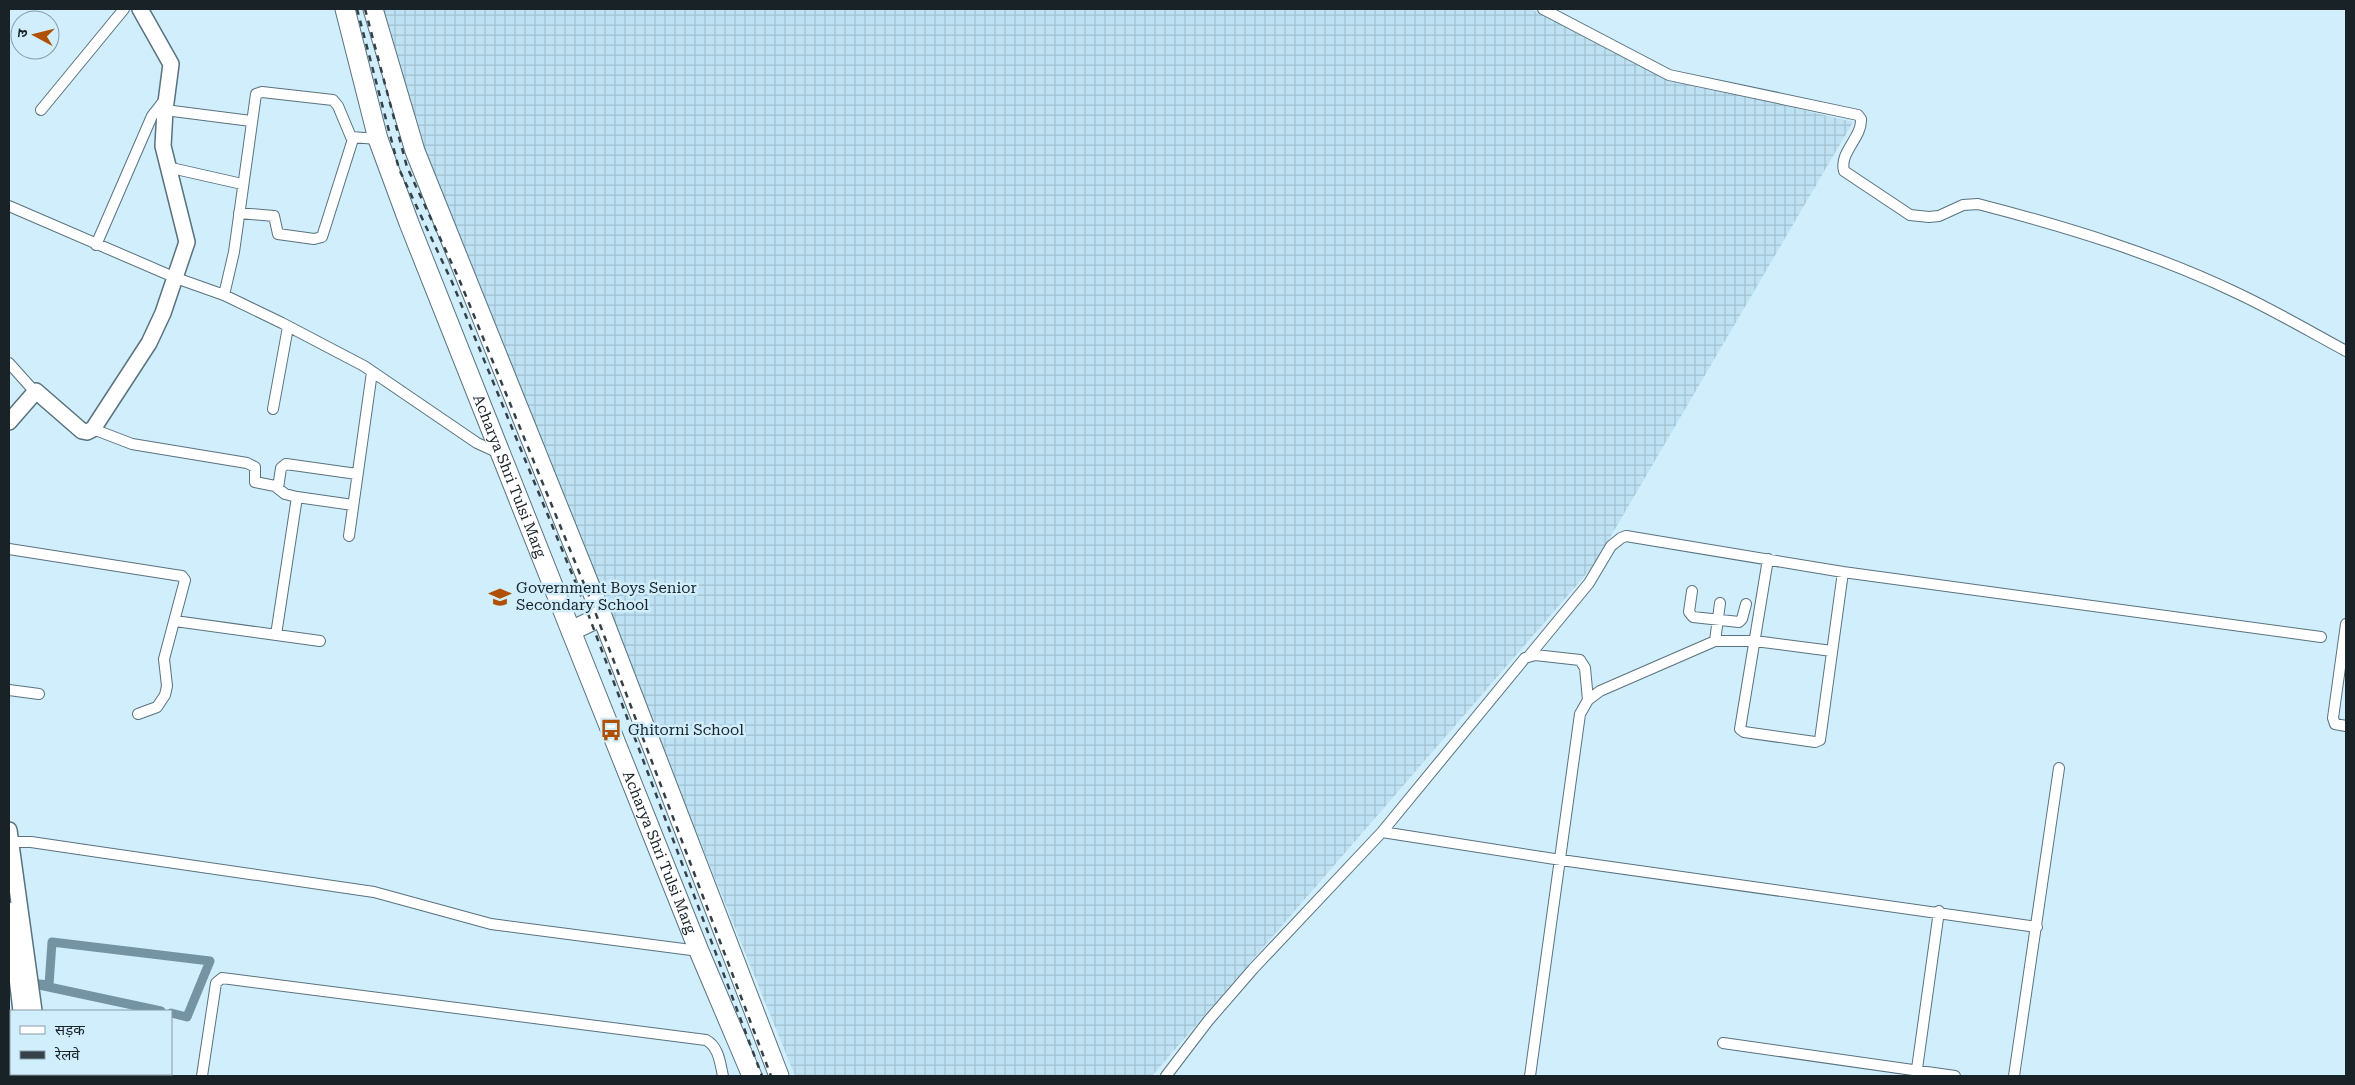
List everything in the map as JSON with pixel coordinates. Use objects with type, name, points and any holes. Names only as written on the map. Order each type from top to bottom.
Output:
[{"type":"highway","name":"Acharya Shri Tulsi Marg","points":[[345,9],[378,139],[570,631],[699,951],[752,1076]]},
{"type":"highway","name":"Acharya Shri Tulsi Marg","points":[[372,9],[414,151],[602,616],[779,1076]]},
{"type":"highway","points":[[570,631],[602,616]]},
{"type":"street","points":[[41,110],[124,9]]},
{"type":"street","points":[[9,363],[34,392],[41,394],[82,431],[87,432],[93,428],[149,343],[176,278],[187,238],[163,146],[165,103],[171,64],[140,9]]},
{"type":"street","points":[[1543,9],[1669,75],[1858,115],[1861,119],[1860,129],[1844,158],[1844,171],[1910,215],[1939,216],[1963,205],[1978,204],[2101,239],[2231,290],[2346,351]]},
{"type":"street","points":[[224,295],[239,213],[254,98],[259,92],[323,98],[336,102],[347,132],[353,139],[378,139]]},
{"type":"street","points":[[165,103],[251,121]]},
{"type":"street","points":[[96,245],[152,116],[165,103]]},
{"type":"street","points":[[239,213],[274,216],[278,234],[314,239],[322,237],[353,139]]},
{"type":"street","points":[[167,167],[242,184]]},
{"type":"street","points":[[9,206],[96,245],[176,278],[224,295],[288,327],[372,372],[477,443],[502,454]]},
{"type":"street","points":[[273,409],[288,327]]},
{"type":"street","points":[[349,536],[372,372]]},
{"type":"street","points":[[9,422],[34,392]]},
{"type":"street","points":[[93,428],[132,444],[247,463],[255,467],[255,482],[278,488],[285,494],[353,505]]},
{"type":"street","points":[[278,488],[281,468],[286,464],[357,474]]},
{"type":"street","points":[[276,635],[297,497]]},
{"type":"street","points":[[1166,1076],[1208,1021],[1278,941],[1382,832],[1589,583],[1611,546],[1620,538],[1626,536],[1843,572],[2320,637]]},
{"type":"street","points":[[9,549],[182,576],[186,580],[164,659],[167,686],[164,695],[158,707],[138,714]]},
{"type":"street","points":[[1768,559],[1740,729],[1744,732],[1820,740],[1843,572]]},
{"type":"street","points":[[1692,592],[1691,616],[1741,621],[1746,604]]},
{"type":"street","points":[[1715,641],[1720,603]]},
{"type":"street","points":[[176,621],[320,641]]},
{"type":"street","points":[[2346,624],[2333,718],[2335,724],[2346,726]]},
{"type":"street","points":[[1530,1076],[1580,714],[1588,700],[1600,691],[1715,641],[1755,641],[1832,651]]},
{"type":"street","points":[[1529,656],[1580,660],[1585,668],[1588,700]]},
{"type":"street","points":[[9,690],[39,694]]},
{"type":"street","points":[[2014,1076],[2059,768]]},
{"type":"street","points":[[1382,832],[1561,860],[1939,911],[2037,927]]},
{"type":"street","points":[[21,1010],[22,972],[10,838],[374,892],[491,924],[699,951]]},
{"type":"street","points":[[9,910],[22,972],[34,1010]]},
{"type":"street","points":[[1917,1074],[1939,911]]},
{"type":"street","points":[[202,1076],[216,983],[222,978],[694,1037],[713,1044],[717,1051],[723,1076]]},
{"type":"street","points":[[1724,1043],[1917,1074],[1955,1076]]},
{"type":"shaded area","points":[[383,9],[1531,9],[1669,78],[1853,122],[1594,565],[1152,1076],[795,1076],[426,164]]},
{"type":"waterway","points":[[156,1010],[30,983],[49,985],[52,942],[210,961],[187,1017],[172,1013]]},
{"type":"railway","points":[[357,9],[399,169],[452,282],[584,603],[762,1076]]},
{"type":"railway","points":[[365,9],[407,167],[459,279],[591,601],[771,1076]]},
{"type":"place","name":"Government Boys Senior Secondary School","points":[[500,597]]},
{"type":"place","name":"Ghitorni School","points":[[611,730]]}]
